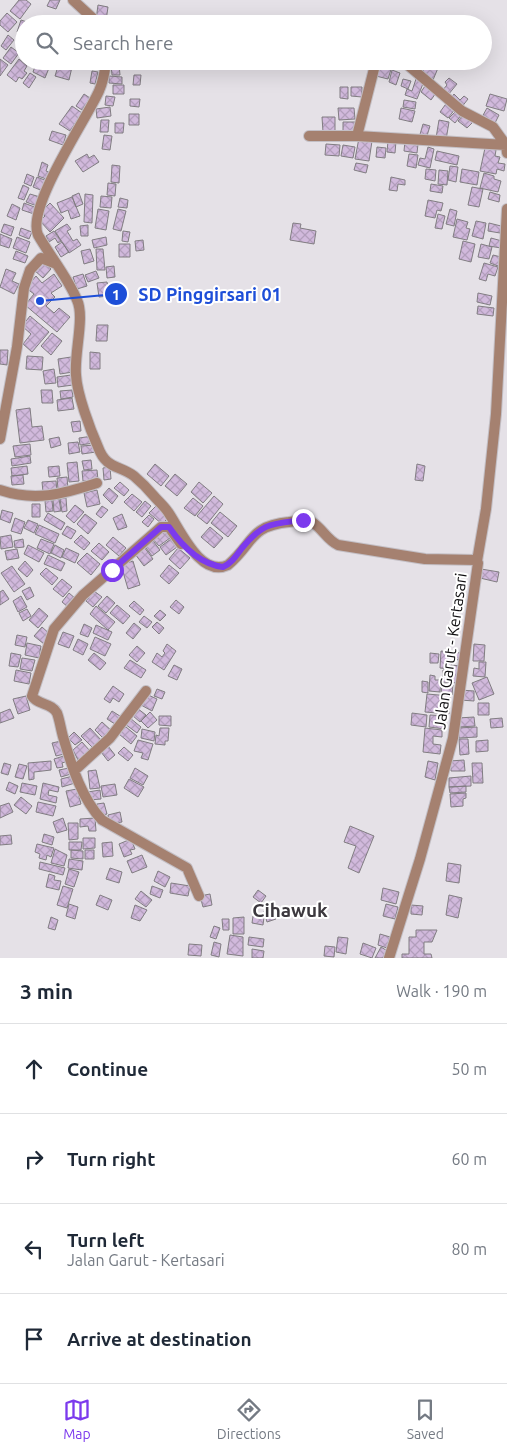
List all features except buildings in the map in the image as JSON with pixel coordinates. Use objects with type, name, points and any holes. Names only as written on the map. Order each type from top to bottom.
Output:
[{"type":"street","points":[[73,0],[89,15]]},
{"type":"street","points":[[104,70],[99,91],[60,163],[42,201],[36,222],[38,235],[54,264],[78,300],[80,314],[76,348],[76,376],[80,396],[103,458],[118,470],[133,475],[153,495],[167,510],[189,547],[201,560]]},
{"type":"street","points":[[357,136],[374,70]]},
{"type":"street","points":[[414,70],[462,111],[493,127],[506,149]]},
{"type":"street","points":[[308,136],[357,136],[506,149]]},
{"type":"street","points":[[477,561],[486,509],[496,414],[507,209]]},
{"type":"street","points":[[0,439],[3,402],[17,347],[24,288],[30,270],[41,258],[54,264]]},
{"type":"street","points":[[0,490],[21,497],[68,493],[97,483]]},
{"type":"street","name":"Jalan Garut - Kertasari","points":[[201,560],[223,567],[232,561],[262,528],[278,523],[303,520],[313,523],[338,545],[424,559],[477,561],[478,572],[453,738],[424,847],[389,958]]},
{"type":"street","points":[[199,896],[187,868],[102,820],[85,800],[66,748],[56,712],[52,707],[34,699],[32,696],[54,629],[83,595],[161,527],[169,527],[178,541],[201,560]]},
{"type":"street","points":[[75,770],[110,738],[146,690]]},
{"type":"place","name":"SD Pinggirsari 01","points":[[40,301]]},
{"type":"district","name":"Cihawuk","points":[[290,910]]},
{"type":"route","points":[[112,570],[161,527],[169,527],[178,541],[201,560],[223,567],[228,565],[262,528],[278,523],[303,520]]}]
